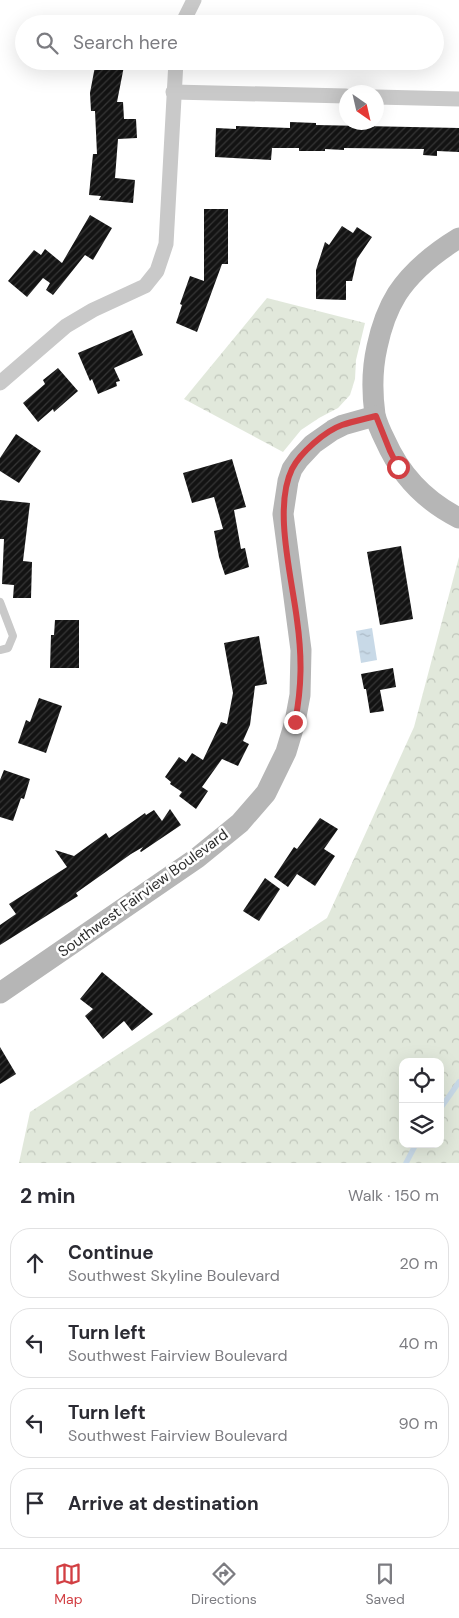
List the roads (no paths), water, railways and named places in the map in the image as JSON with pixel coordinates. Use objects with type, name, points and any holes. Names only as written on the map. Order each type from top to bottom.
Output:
[{"type":"street","points":[[186,15],[194,0]]},
{"type":"street","points":[[0,383],[66,326],[93,310],[145,286],[157,270],[166,244],[175,70]]},
{"type":"street","points":[[174,92],[339,96]]},
{"type":"street","points":[[384,97],[459,99]]},
{"type":"street","points":[[459,238],[440,250],[415,273],[397,294],[384,320],[374,359],[373,376],[376,416],[398,467],[427,498],[441,509],[459,518]]},
{"type":"street","name":"Southwest Fairview Boulevard","points":[[0,993],[197,858],[240,823],[266,793],[286,752],[295,722],[300,695],[301,650],[283,514],[288,481],[298,459],[333,430],[343,425],[376,416]]},
{"type":"lane","points":[[0,602],[13,636],[8,648],[0,650]]},
{"type":"water","points":[[372,628],[377,660],[361,663],[356,631]]},
{"type":"waterway","points":[[444,1103],[459,1082]]},
{"type":"waterway","points":[[406,1163],[414,1148]]}]
